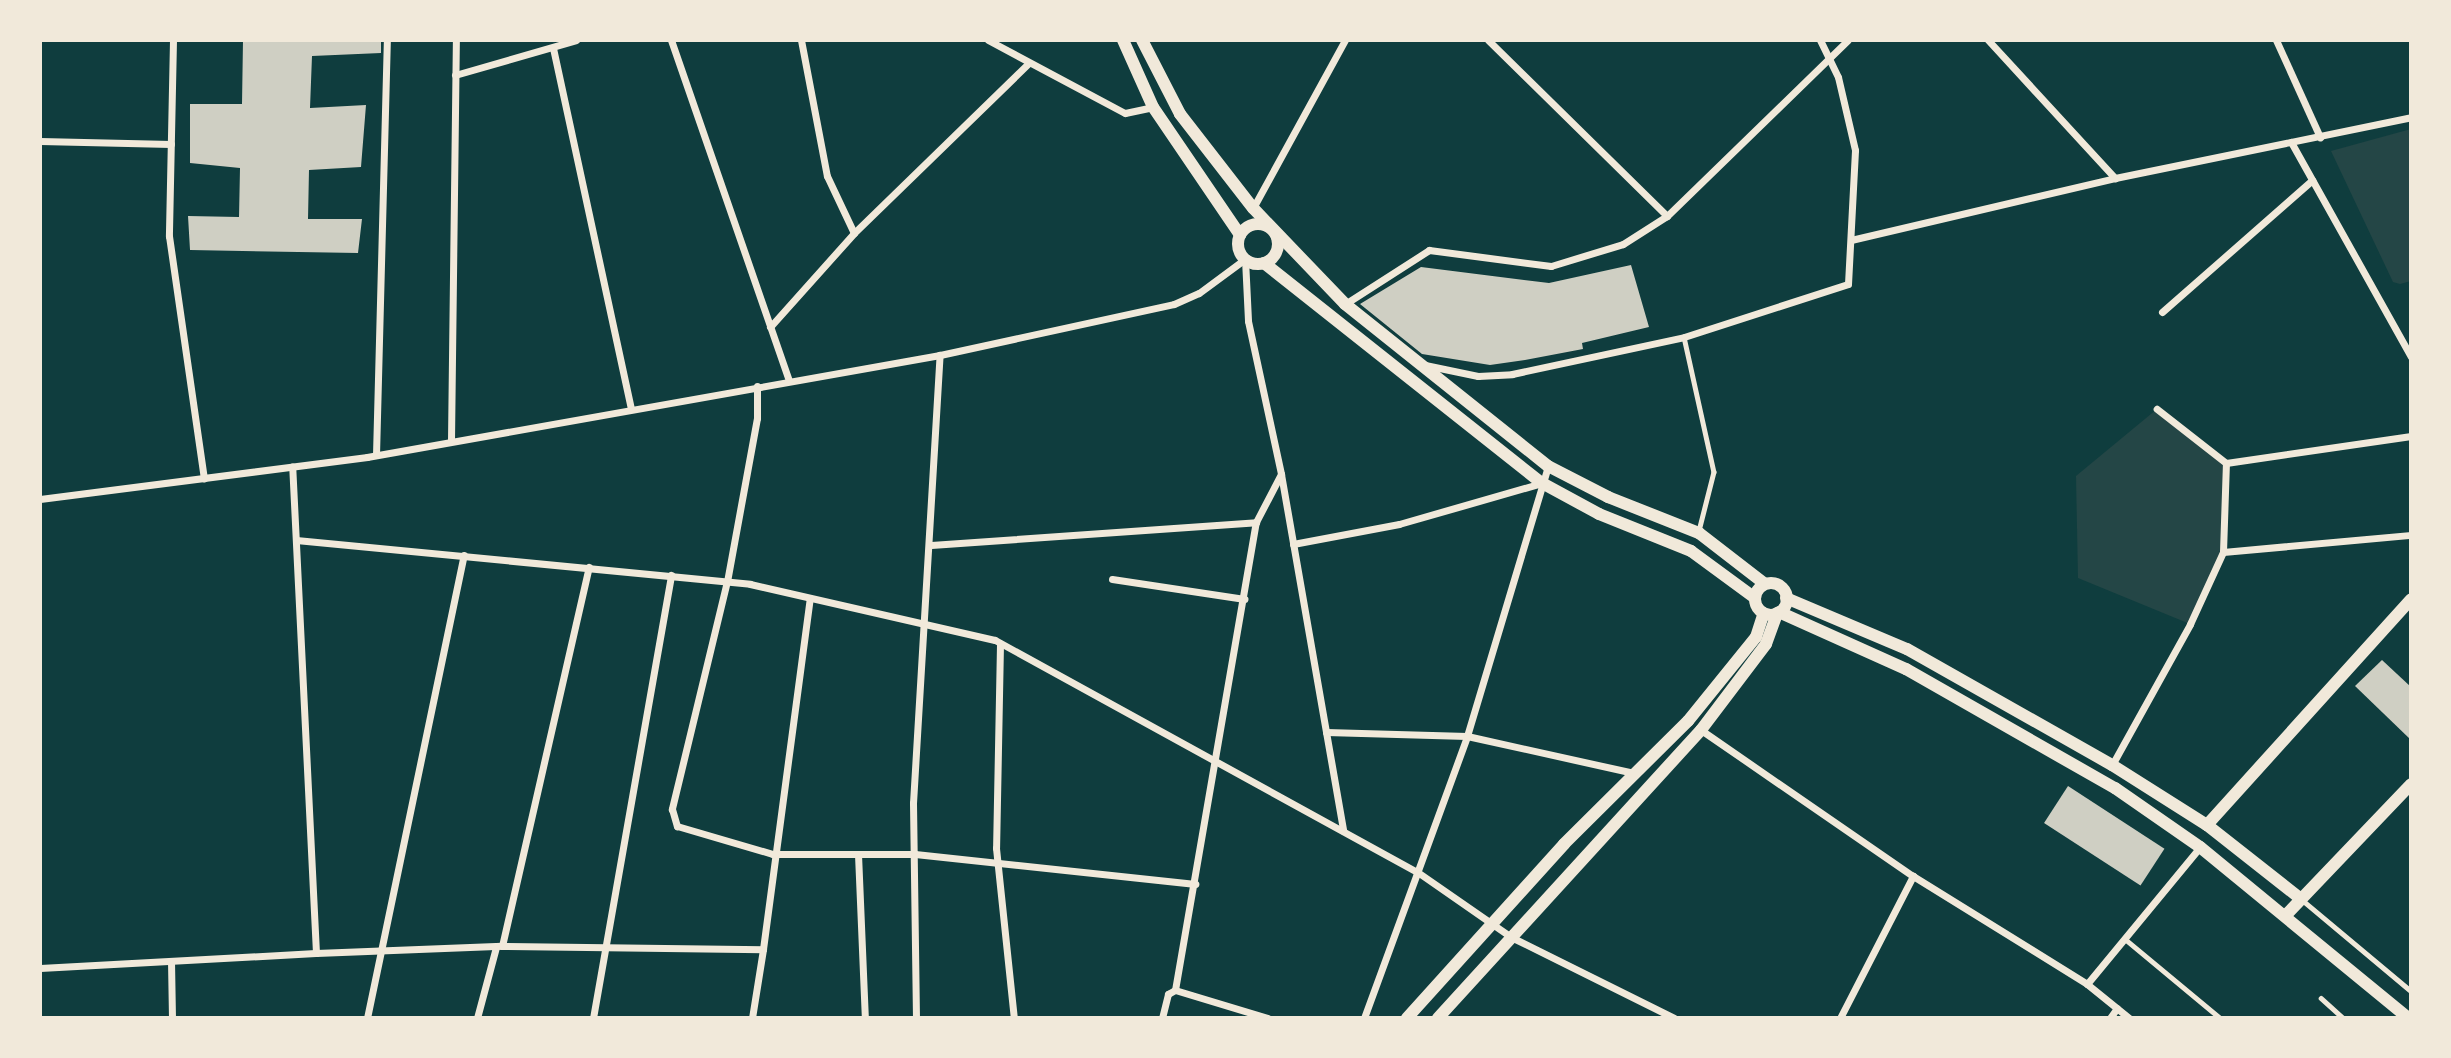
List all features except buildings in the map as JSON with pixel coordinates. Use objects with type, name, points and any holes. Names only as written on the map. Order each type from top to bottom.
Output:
[{"type":"main road","points":[[1122,40],[1153,107],[1240,235],[1238,248],[1245,259],[1264,263],[1542,483],[1599,514],[1691,551],[1773,613],[1906,669],[2115,788],[2200,846],[2408,1018]]},
{"type":"main road","points":[[1142,40],[1180,114],[1273,230],[1345,303],[1411,361],[1548,466],[1608,497],[1699,533],[1765,584],[1778,585],[1786,598],[1908,649],[2112,765],[2207,825],[2301,899]]},
{"type":"main road","points":[[1240,235],[1255,224],[1273,230]]},
{"type":"main road","points":[[1264,263],[1278,249],[1273,230]]},
{"type":"main road","points":[[1755,598],[1765,584]]},
{"type":"main road","points":[[1407,1018],[1564,844],[1638,774],[1756,637],[1786,598]]},
{"type":"main road","points":[[2207,825],[2411,599]]},
{"type":"main road","points":[[1438,1018],[1700,730],[1766,644],[1773,613]]},
{"type":"main road","points":[[2286,915],[2411,784]]},
{"type":"street","points":[[173,40],[169,236],[204,478]]},
{"type":"street","points":[[376,455],[387,40]]},
{"type":"street","points":[[451,440],[456,40]]},
{"type":"street","points":[[455,75],[576,40]]},
{"type":"street","points":[[671,40],[789,380]]},
{"type":"street","points":[[801,40],[827,176],[855,233]]},
{"type":"street","points":[[988,40],[1028,64],[1125,113],[1153,107]]},
{"type":"street","points":[[1253,208],[1345,40]]},
{"type":"street","points":[[1488,40],[1667,216]]},
{"type":"street","points":[[1411,361],[1449,372],[1512,374],[1684,337],[1848,284],[1855,150],[1831,57],[1820,40]]},
{"type":"street","points":[[1345,303],[1429,250],[1551,267],[1623,244],[1667,216],[1848,40]]},
{"type":"street","points":[[1988,40],[2115,178]]},
{"type":"street","points":[[2276,40],[2320,136]]},
{"type":"street","points":[[553,48],[631,408]]},
{"type":"street","points":[[770,327],[855,233],[1028,64]]},
{"type":"street","points":[[1851,240],[2115,178],[2411,117]]},
{"type":"street","points":[[40,141],[171,144]]},
{"type":"street","points":[[2291,142],[2411,357]]},
{"type":"street","points":[[2162,312],[2312,180]]},
{"type":"street","points":[[40,499],[376,455],[940,355],[1174,304],[1199,293],[1245,259]]},
{"type":"street","points":[[1245,259],[1248,321],[1281,474],[1343,831]]},
{"type":"street","points":[[916,1018],[913,803],[927,625],[940,355]]},
{"type":"street","points":[[757,386],[757,418],[727,581],[672,820],[677,826],[772,854],[915,854],[1195,884]]},
{"type":"street","points":[[2157,408],[2226,463],[2411,436]]},
{"type":"street","points":[[2112,765],[2190,624],[2223,552],[2226,463]]},
{"type":"street","points":[[1364,1018],[1467,736],[1548,466]]},
{"type":"street","points":[[292,467],[316,954]]},
{"type":"street","points":[[1175,990],[1256,522],[1281,474]]},
{"type":"street","points":[[1293,544],[1399,524],[1542,483]]},
{"type":"street","points":[[931,545],[1256,522]]},
{"type":"street","points":[[2223,552],[2411,535]]},
{"type":"street","points":[[296,540],[727,581],[1000,643],[1416,871],[1511,937],[1674,1018]]},
{"type":"street","points":[[367,1018],[464,555]]},
{"type":"street","points":[[477,1018],[499,947],[589,567]]},
{"type":"street","points":[[593,1018],[603,949],[671,575]]},
{"type":"street","points":[[1112,579],[1244,598]]},
{"type":"street","points":[[752,1018],[763,949],[772,854],[810,598]]},
{"type":"street","points":[[1000,643],[998,861],[1014,1018]]},
{"type":"street","points":[[1700,730],[1913,876],[2087,984],[2129,1018]]},
{"type":"street","points":[[1326,732],[1467,736],[1638,774]]},
{"type":"street","points":[[2087,984],[2200,846]]},
{"type":"street","points":[[858,854],[865,1018]]},
{"type":"street","points":[[1840,1018],[1913,876]]},
{"type":"street","points":[[40,968],[316,954],[382,948],[763,949]]},
{"type":"street","points":[[172,961],[172,1018]]},
{"type":"street","points":[[1162,1018],[1168,994],[1175,990],[1268,1018]]},
{"type":"street","points":[[2110,1018],[2117,1008]]},
{"type":"lane","points":[[1684,337],[1714,471],[1699,533]]},
{"type":"lane","points":[[2301,899],[2411,991]]},
{"type":"lane","points":[[2124,939],[2220,1018]]},
{"type":"lane","points":[[2321,998],[2343,1018]]},
{"type":"shaded area","points":[[2411,129],[2411,281],[2400,284],[2393,282],[2331,151]]},
{"type":"shaded area","points":[[2157,409],[2226,463],[2223,552],[2190,624],[2078,578],[2076,476]]}]
